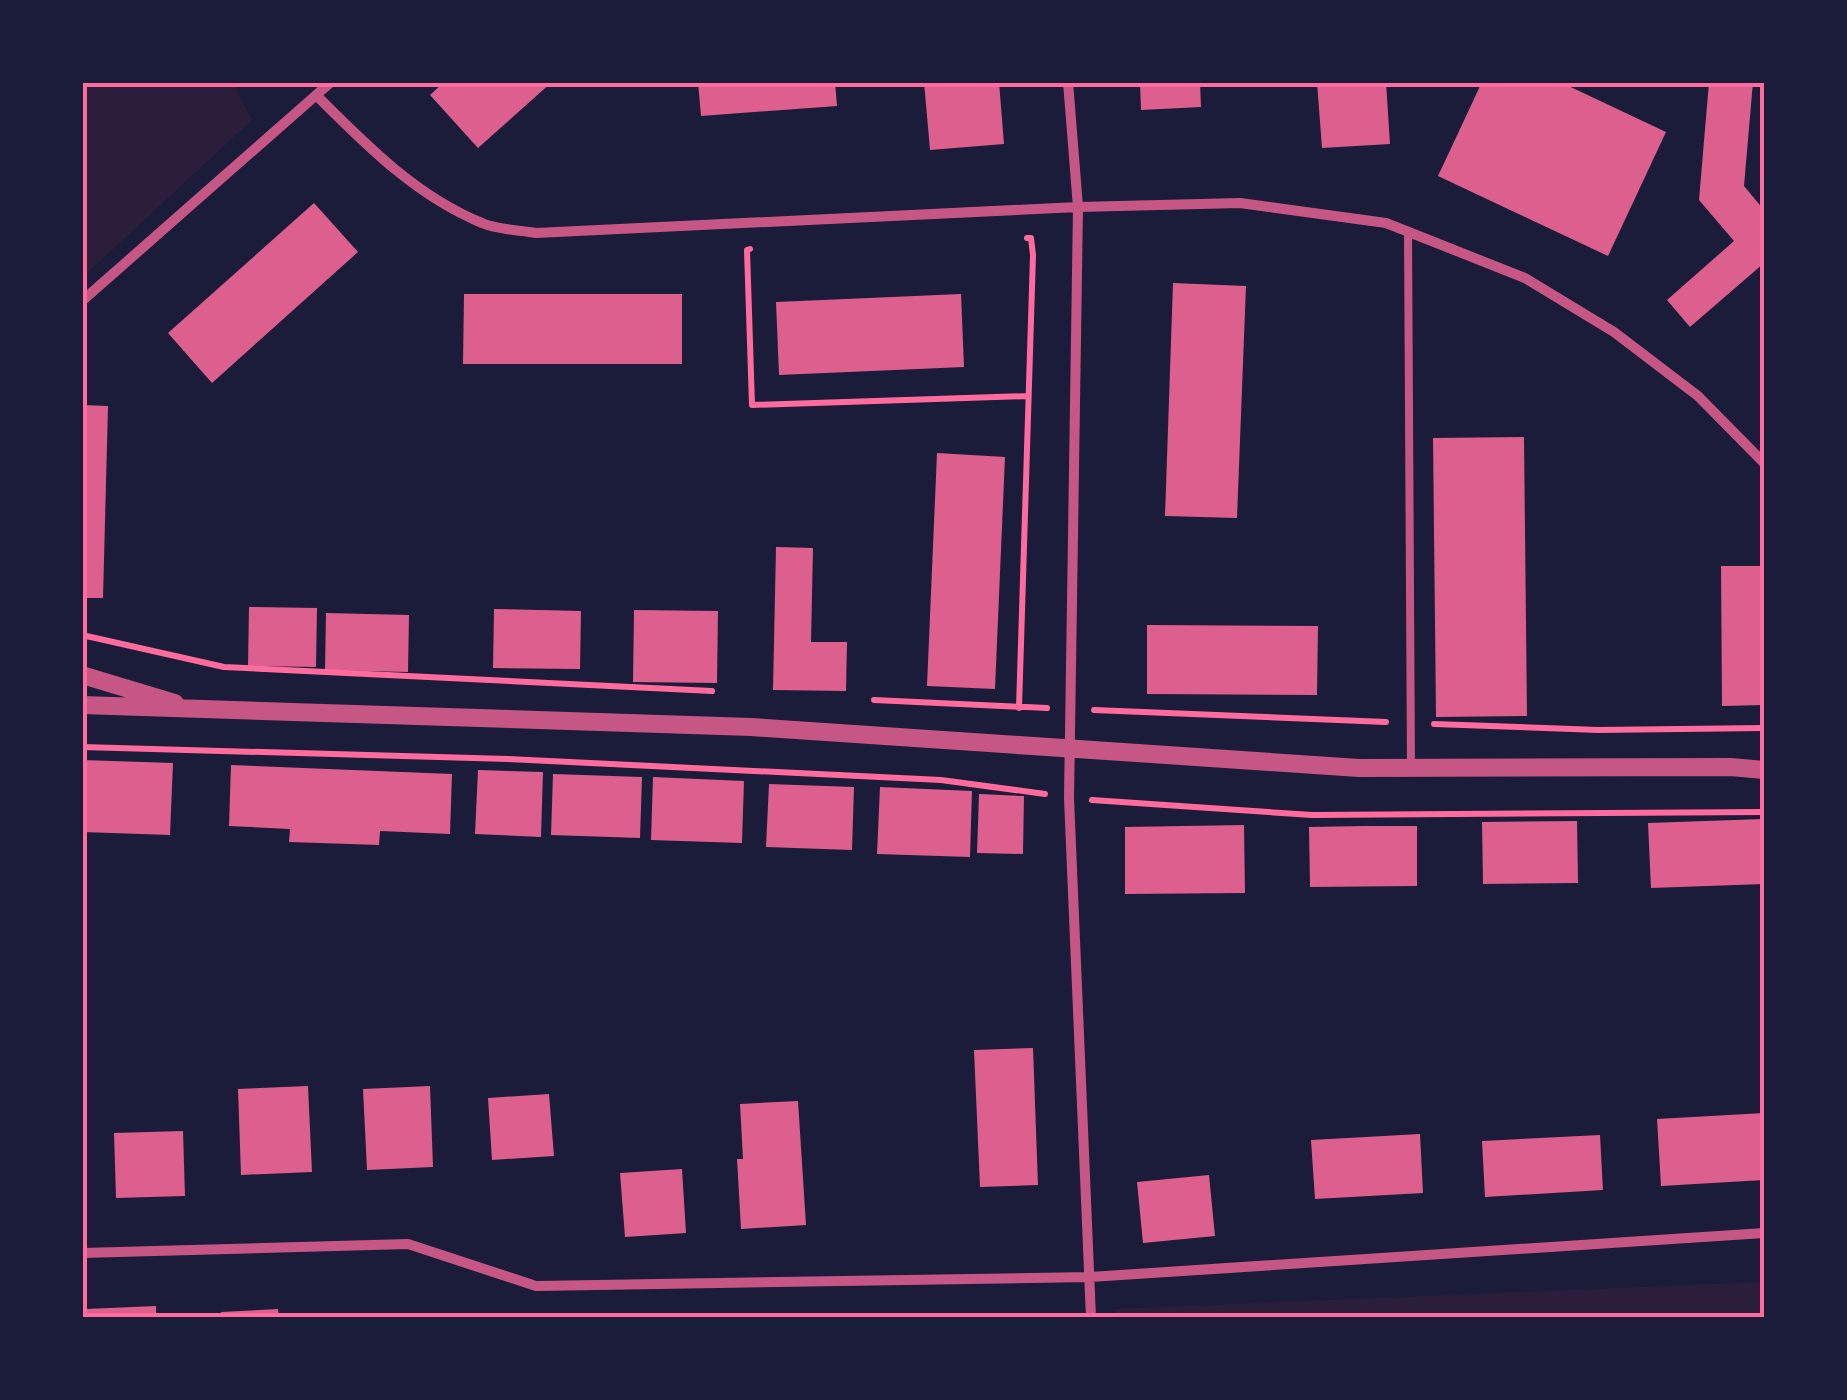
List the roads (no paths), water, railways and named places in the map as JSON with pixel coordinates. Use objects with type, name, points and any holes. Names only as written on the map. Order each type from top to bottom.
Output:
[{"type":"street","points":[[82,301],[331,82]]},
{"type":"street","points":[[1068,82],[1078,207],[1068,750],[1091,1318]]},
{"type":"street","points":[[316,95],[387,166],[429,193],[484,224],[536,233],[1240,203],[1386,222],[1524,278],[1614,332],[1698,396],[1764,463]]},
{"type":"street","points":[[82,675],[204,711]]},
{"type":"street","points":[[82,705],[751,726],[1359,768],[1764,770]]},
{"type":"street","points":[[82,1253],[408,1244],[536,1286],[1090,1277],[1764,1234]]},
{"type":"lane","points":[[1408,231],[1411,768]]}]
